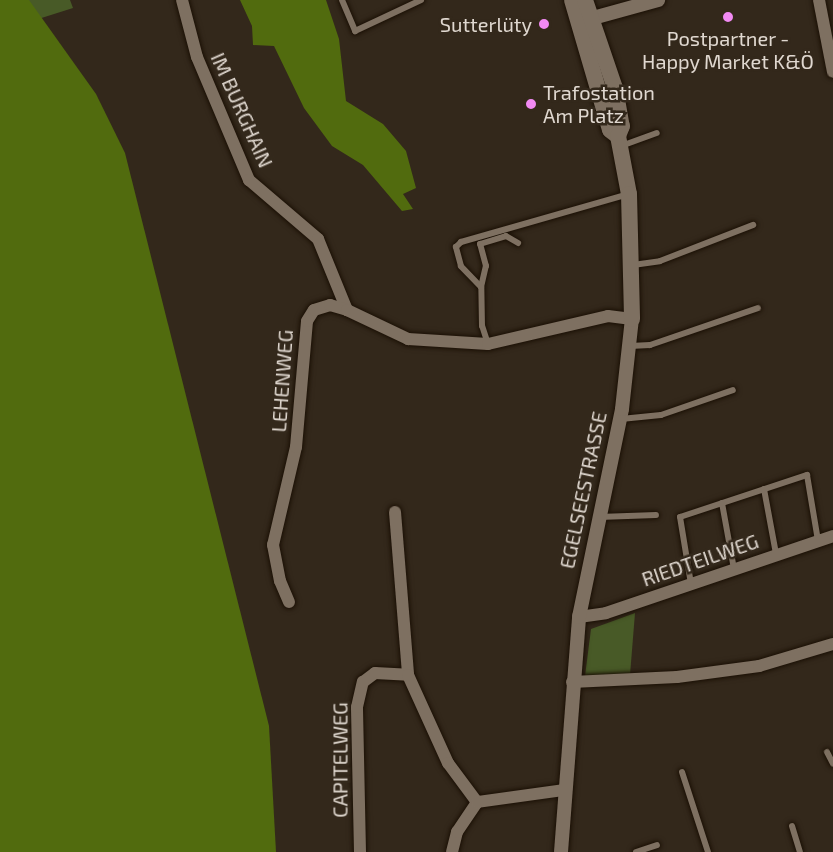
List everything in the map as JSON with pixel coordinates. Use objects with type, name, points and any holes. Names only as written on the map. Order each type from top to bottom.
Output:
[{"type":"main road","name":"EGELSEESTRASSE","points":[[572,0],[585,20]]},
{"type":"main road","name":"EGELSEESTRASSE","points":[[585,0],[585,20],[610,130],[619,141],[629,194],[633,265],[632,319]]},
{"type":"street","name":"IM BURGHAIN","points":[[183,0],[197,57],[249,180],[318,239],[347,310]]},
{"type":"street","points":[[585,20],[658,0]]},
{"type":"street","points":[[819,0],[833,72]]},
{"type":"street","name":"LEHENWEG","points":[[289,602],[280,581],[273,545],[298,435],[307,321],[314,310],[330,305],[347,310],[408,339],[488,344],[608,316],[632,319]]},
{"type":"street","name":"EGELSEESTRASSE","points":[[561,852],[572,682],[579,617],[620,420],[632,319]]},
{"type":"street","points":[[395,512],[408,675],[448,763],[477,802]]},
{"type":"street","name":"RIEDTEILWEG","points":[[579,617],[606,613],[833,536]]},
{"type":"street","points":[[572,682],[676,677],[759,666],[833,644]]},
{"type":"street","name":"CAPITELWEG","points":[[360,852],[359,692],[363,682],[375,673],[408,675]]},
{"type":"street","points":[[452,852],[457,832],[477,802],[564,790]]},
{"type":"lane","points":[[342,0],[355,31],[421,0]]},
{"type":"lane","points":[[619,141],[657,133]]},
{"type":"lane","points":[[481,287],[461,266],[456,247],[461,242],[629,194]]},
{"type":"lane","points":[[633,265],[660,261],[753,225]]},
{"type":"lane","points":[[488,344],[482,326],[481,287],[486,267],[480,244],[506,236],[518,243]]},
{"type":"lane","points":[[630,346],[650,345],[758,308]]},
{"type":"lane","points":[[620,420],[662,415],[733,390]]},
{"type":"lane","points":[[691,584],[680,517],[807,475],[818,541]]},
{"type":"lane","points":[[764,489],[776,554]]},
{"type":"lane","points":[[722,503],[734,569]]},
{"type":"lane","points":[[598,517],[656,515]]},
{"type":"lane","points":[[826,752],[833,764]]},
{"type":"lane","points":[[682,772],[708,852]]},
{"type":"lane","points":[[792,826],[800,852]]},
{"type":"lane","points":[[636,852],[657,845]]},
{"type":"green space","points":[[0,0],[29,0],[96,94],[125,153],[269,726],[276,852],[0,852]]},
{"type":"green space","points":[[25,0],[70,0],[73,8],[32,21]]},
{"type":"green space","points":[[240,0],[326,0],[339,39],[346,101],[383,124],[406,151],[416,188],[403,194],[413,209],[402,211],[363,165],[332,146],[304,108],[274,46],[253,45],[252,26]]},
{"type":"green space","points":[[635,613],[630,675],[585,676],[591,629]]},
{"type":"place","name":"Postpartner - Happy Market K&Ö","points":[[728,17]]},
{"type":"place","name":"Sutterlüty","points":[[544,24]]},
{"type":"place","name":"Trafostation Am Platz","points":[[531,104]]}]
